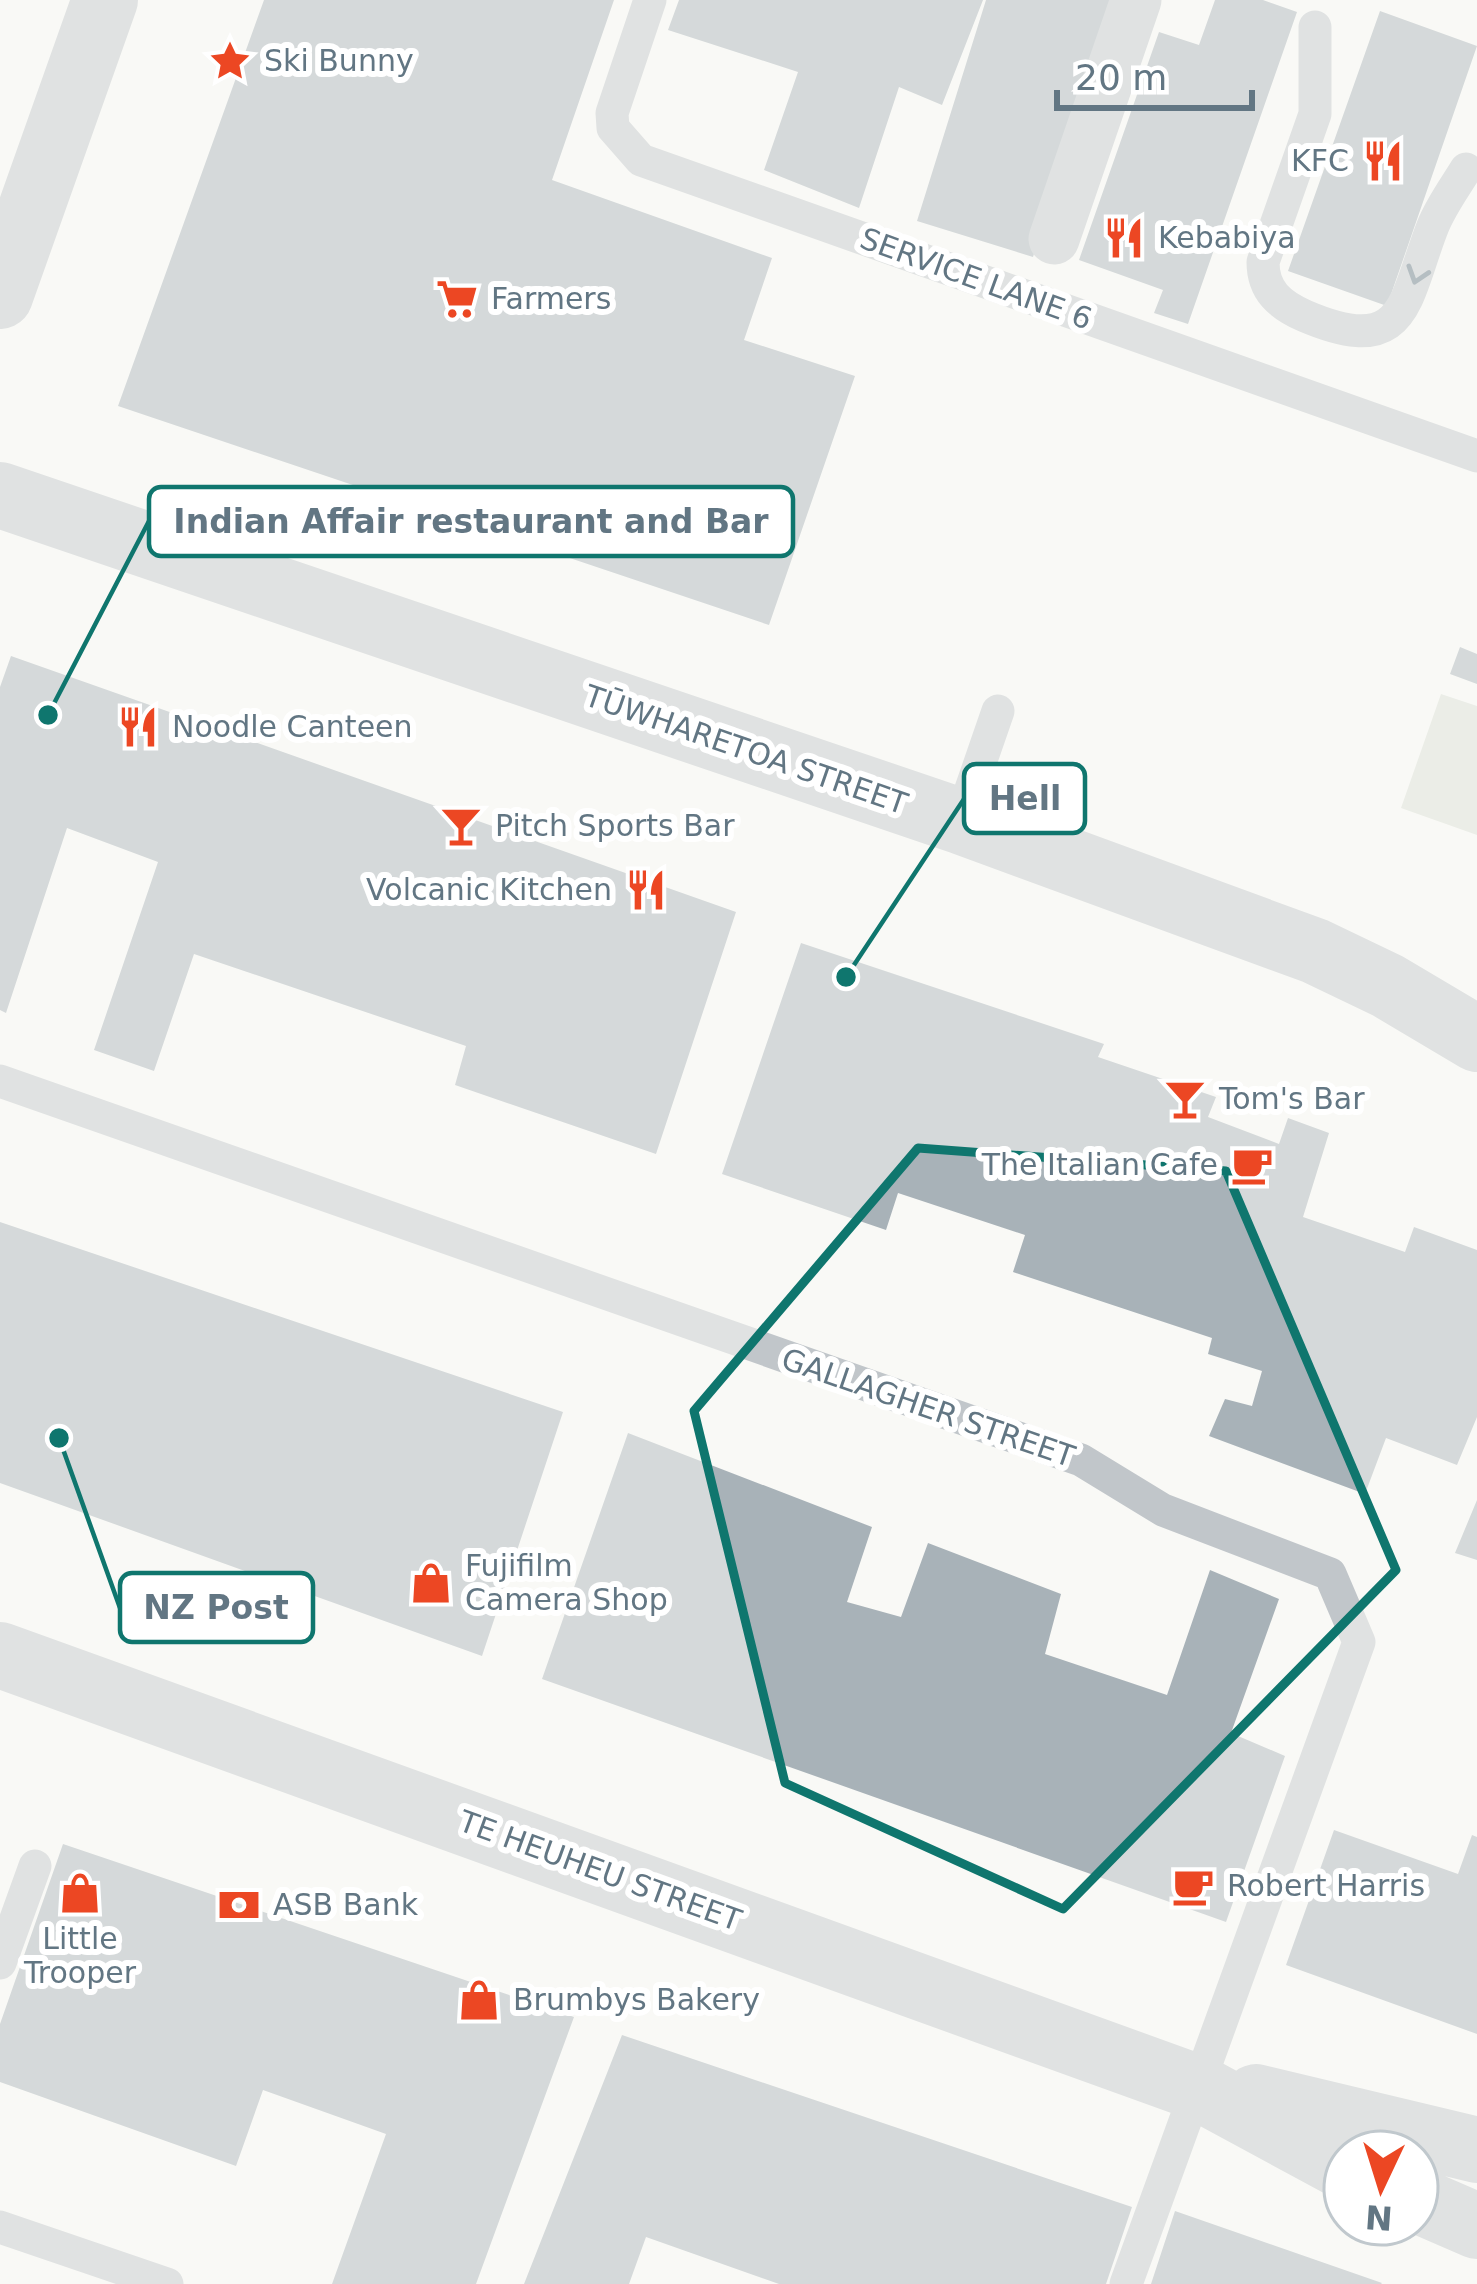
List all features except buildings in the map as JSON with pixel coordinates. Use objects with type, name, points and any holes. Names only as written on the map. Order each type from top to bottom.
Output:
[{"type":"street","points":[[0,296],[105,0]]},
{"type":"street","points":[[1054,239],[1136,0]]},
{"type":"street","name":"TŪWHARETOA STREET","points":[[0,495],[960,821],[1315,951],[1388,986],[1477,1039]]},
{"type":"street","name":"TE HEUHEU STREET","points":[[0,1655],[1199,2088],[1321,2155]]},
{"type":"street","name":"TE HEUHEU STREET","points":[[1199,2088],[1332,2113],[1477,2150]]},
{"type":"street","points":[[1441,2210],[1477,2226]]},
{"type":"lane","name":"SERVICE LANE 6","points":[[650,0],[612,112],[613,128],[641,160],[1477,456]]},
{"type":"lane","points":[[1315,27],[1315,114],[1263,262],[1263,279],[1277,301],[1334,327],[1360,332],[1396,319],[1408,302],[1434,222],[1466,169]]},
{"type":"lane","points":[[960,821],[998,711]]},
{"type":"lane","name":"GALLAGHER STREET","points":[[0,1082],[1081,1460],[1163,1510],[1330,1574],[1359,1642],[1126,2284]]},
{"type":"lane","points":[[0,1963],[35,1866]]},
{"type":"lane","points":[[0,2228],[167,2284]]},
{"type":"highlighted area","points":[[918,1148],[1226,1171],[1396,1570],[1063,1909],[785,1783],[694,1411]]},
{"type":"shaded area","points":[[1441,694],[1477,706],[1477,835],[1401,808]]},
{"type":"place","name":"Ski Bunny","points":[[230,61]]},
{"type":"place","name":"KFC","points":[[1383,161]]},
{"type":"place","name":"Kebabiya","points":[[1124,238]]},
{"type":"place","name":"Farmers","points":[[457,299]]},
{"type":"place","name":"Indian Affair restaurant and Bar","points":[[48,715]]},
{"type":"place","name":"Noodle Canteen","points":[[138,727]]},
{"type":"place","name":"Pitch Sports Bar","points":[[461,826]]},
{"type":"place","name":"Volcanic Kitchen","points":[[646,890]]},
{"type":"place","name":"Hell","points":[[846,977]]},
{"type":"place","name":"Tom's Bar","points":[[1185,1099]]},
{"type":"place","name":"The Italian Cafe","points":[[1252,1165]]},
{"type":"place","name":"NZ Post","points":[[59,1438]]},
{"type":"place","name":"Fujifilm Camera Shop","points":[[431,1583]]},
{"type":"place","name":"Robert Harris","points":[[1193,1886]]},
{"type":"place","name":"Little Trooper","points":[[80,1893]]},
{"type":"place","name":"ASB Bank","points":[[239,1905]]},
{"type":"place","name":"Brumbys Bakery","points":[[479,2000]]}]
